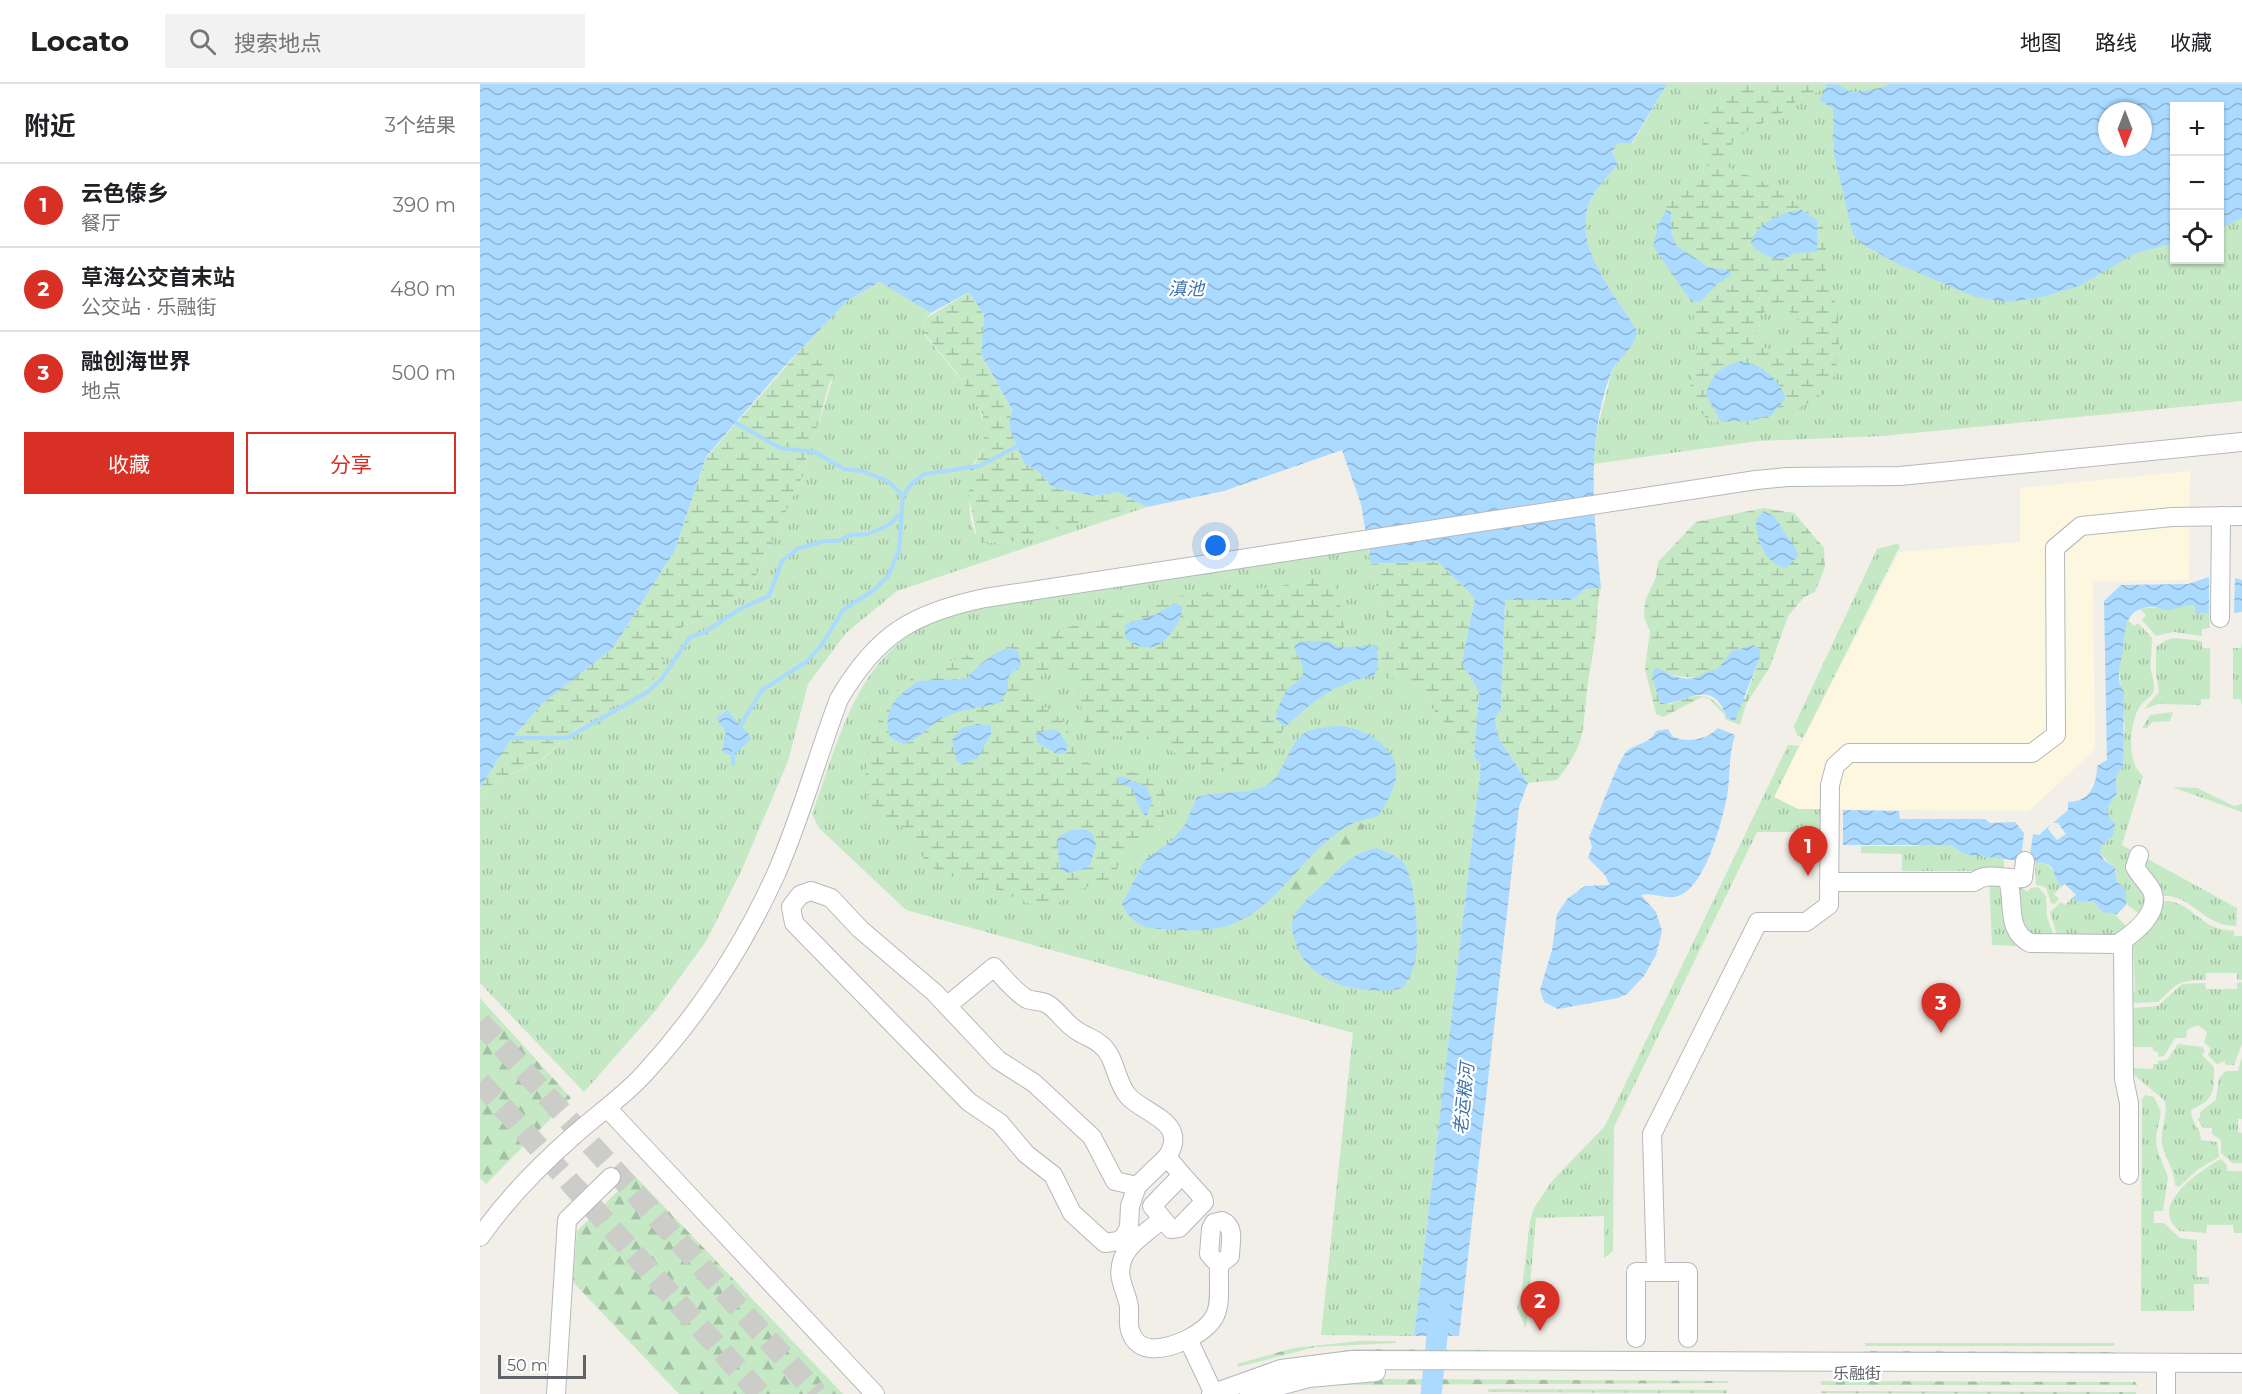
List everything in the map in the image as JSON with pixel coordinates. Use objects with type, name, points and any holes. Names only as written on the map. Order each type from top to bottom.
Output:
[{"type":"street","points":[[480,1237],[511,1197],[573,1135],[608,1109],[643,1076],[707,996],[752,924],[789,842],[839,699],[854,673],[881,643],[909,623],[942,607],[985,598],[1756,480],[1787,477],[1900,476],[2242,442]]},
{"type":"street","points":[[2220,516],[2220,618]]},
{"type":"street","points":[[1656,1272],[1652,1134],[1758,922],[1806,922],[1829,905],[1830,805],[1835,766],[1850,753],[2032,753],[2056,735],[2055,548],[2082,526],[2172,517],[2242,516]]},
{"type":"street","points":[[2008,880],[2012,893],[2012,918],[2022,938],[2030,943],[2118,944],[2150,915],[2153,906],[2154,897],[2151,888],[2135,867],[2139,855]]},
{"type":"street","points":[[1829,882],[1974,882],[1982,876],[2008,880],[2023,878],[2025,861]]},
{"type":"street","points":[[946,1006],[994,967],[1027,999],[1045,1002],[1052,1006],[1074,1029],[1101,1044],[1111,1058],[1118,1080],[1127,1095],[1155,1113],[1169,1128],[1172,1142],[1167,1157],[1137,1186],[1130,1206],[1126,1232],[1118,1241],[1105,1244],[1100,1242],[1072,1214],[1053,1175],[1026,1154],[1000,1123],[969,1102],[794,923],[790,913],[794,901],[804,892],[812,891],[831,898],[860,929],[946,1006],[998,1060],[1034,1083],[1092,1137],[1115,1181],[1137,1186]]},
{"type":"street","points":[[2123,940],[2124,1079],[2129,1103],[2129,1175]]},
{"type":"street","points":[[608,1109],[875,1394]]},
{"type":"street","points":[[1167,1157],[1203,1197],[1204,1202],[1179,1228],[1171,1229],[1154,1210],[1154,1203],[1182,1175]]},
{"type":"street","points":[[556,1394],[567,1220],[611,1177]]},
{"type":"street","points":[[1162,1219],[1123,1258],[1119,1281],[1129,1305],[1130,1330],[1138,1342],[1152,1349],[1168,1348],[1207,1329],[1214,1321],[1218,1311],[1219,1265]]},
{"type":"street","points":[[1636,1338],[1636,1272],[1688,1272],[1688,1338]]},
{"type":"street","points":[[1188,1339],[1213,1394],[1258,1376],[1304,1365],[1352,1360],[1401,1366]]},
{"type":"street","name":"乐融街","points":[[2166,1369],[2242,1363]]},
{"type":"street","points":[[1249,1394],[1285,1383],[1331,1374],[1401,1366]]},
{"type":"street","name":"乐融街","points":[[1401,1366],[2166,1369],[2242,1374]]},
{"type":"street","points":[[2166,1369],[2166,1394]]},
{"type":"shaded area","points":[[2190,471],[2189,580],[2093,581],[2095,749],[2029,811],[1798,809],[1774,797],[1899,552],[2020,542],[2020,488]]},
{"type":"green space","points":[[1667,84],[2242,84],[2242,401],[1883,436],[1758,441],[1593,464],[1597,430],[1612,371],[1637,331],[1597,267],[1586,232],[1586,214],[1592,197],[1618,164],[1612,152],[1618,143],[1632,144]]},
{"type":"green space","points":[[1732,84],[1823,84],[1819,92],[1804,95],[1783,112],[1735,138],[1724,160],[1726,166],[1788,194],[1819,221],[1825,234],[1826,272],[1837,310],[1839,329],[1836,369],[1827,389],[1801,408],[1784,415],[1767,421],[1734,426],[1710,421],[1702,414],[1689,395],[1698,342],[1691,301],[1701,301],[1717,284],[1725,280],[1723,268],[1709,266],[1686,255],[1675,244],[1666,210],[1663,215],[1663,201],[1708,169],[1702,148],[1704,119],[1719,104]],"holes":[[[1802,210],[1814,217],[1819,244],[1794,255],[1780,258],[1772,257],[1755,248],[1754,235],[1765,225],[1782,215]],[[1776,307],[1797,317],[1804,332],[1804,339],[1780,349],[1769,349],[1764,347],[1754,326],[1762,314]]]},
{"type":"green space","points":[[881,282],[931,313],[925,319],[924,334],[960,378],[981,414],[986,431],[984,448],[973,463],[970,516],[976,535],[982,543],[1018,541],[1132,508],[1147,507],[897,591],[846,633],[808,684],[788,761],[743,867],[707,940],[656,1010],[584,1092],[480,983],[480,795],[497,781],[543,759],[584,722],[647,687],[663,662],[671,639],[681,628],[737,598],[752,584],[804,473],[808,444],[816,432],[834,375],[803,347],[847,301]]},
{"type":"green space","points":[[969,292],[984,315],[981,354],[1012,411],[1009,427],[1024,463],[1039,472],[1052,487],[1093,496],[1118,492],[1147,507],[1132,508],[1018,541],[982,543],[977,538],[969,496],[969,472],[983,451],[983,415],[957,373],[924,333],[925,319]]},
{"type":"green space","points":[[803,347],[834,375],[829,384],[816,432],[808,445],[804,473],[752,584],[737,598],[681,628],[671,639],[663,662],[647,687],[584,722],[542,759],[497,781],[480,795],[480,788],[512,738],[543,703],[613,648],[675,550],[706,458]]},
{"type":"green space","points":[[1763,508],[1794,513],[1824,548],[1825,567],[1815,592],[1804,597],[1788,616],[1770,667],[1746,704],[1740,725],[1725,719],[1725,715],[1709,699],[1702,697],[1663,717],[1656,714],[1645,669],[1650,631],[1644,617],[1645,601],[1656,577],[1658,562],[1696,522]],"holes":[[[1760,657],[1746,697],[1726,714],[1720,706],[1707,697],[1693,696],[1668,705],[1667,673],[1683,677],[1701,677],[1716,671],[1726,658]]]},
{"type":"green space","points":[[1897,544],[1900,546],[1803,738],[1797,735],[1794,726],[1877,549]]},
{"type":"green space","points":[[1367,547],[1381,603],[1419,693],[1481,765],[1414,1336],[1321,1335],[1353,1033],[906,910],[819,828],[812,814],[839,737],[862,688],[895,646],[925,626],[950,615],[986,604]]},
{"type":"green space","points":[[1437,561],[1475,598],[1462,662],[1479,692],[1474,757],[1419,693],[1414,683],[1374,676],[1378,665],[1377,645],[1401,653],[1381,603],[1371,564]]},
{"type":"green space","points":[[1319,577],[1336,585],[1346,637],[1351,647],[1340,648],[1328,641],[1307,641],[1296,653],[1302,662],[1304,673],[1289,687],[1278,708],[1276,719],[1285,727],[1269,756],[1250,768],[1230,771],[1209,770],[1191,764],[1165,746],[1147,739],[1087,736],[1076,680],[1069,669],[1057,668],[1047,671],[1033,688],[1038,702],[1065,722],[1075,752],[1081,760],[1099,767],[1148,775],[1163,787],[1168,806],[1157,832],[1121,861],[1110,882],[1079,890],[1054,904],[1043,906],[1029,903],[983,884],[935,869],[925,860],[906,832],[898,825],[879,816],[869,801],[866,769],[873,735],[896,692],[918,675],[970,655],[1016,642],[1046,637],[1062,629],[1171,597],[1233,589],[1272,588]],"holes":[[[1162,612],[1176,627],[1160,644],[1155,615]],[[1011,648],[1018,651],[1021,666],[1009,675],[1007,691],[999,703],[961,710],[940,719],[910,743],[919,681],[966,679],[986,659]],[[1126,777],[1147,787],[1152,801],[1147,815],[1143,813],[1133,789],[1118,782]]]},
{"type":"green space","points":[[1601,588],[1583,728],[1578,747],[1557,780],[1528,783],[1499,739],[1495,718],[1501,709],[1505,600],[1573,600],[1585,589]]},
{"type":"green space","points":[[2182,604],[2195,605],[2195,613],[2209,613],[2210,628],[2202,629],[2202,636],[2174,632],[2156,636],[2142,620],[2146,615],[2140,609]]},
{"type":"green space","points":[[2128,620],[2134,626],[2138,623],[2152,638],[2151,671],[2154,682],[2154,691],[2140,706],[2133,723],[2132,752],[2134,762],[2143,776],[2122,845],[2134,852],[2151,895],[2139,922],[2134,918],[2138,913],[2124,902],[2126,892],[2117,882],[2116,871],[2100,853],[2102,845],[2113,836],[2107,809],[2117,793],[2116,776],[2125,727],[2119,669],[2123,633]]},
{"type":"green space","points":[[2175,638],[2202,641],[2202,648],[2210,648],[2210,699],[2201,699],[2201,705],[2158,704],[2144,709],[2159,692],[2156,647],[2166,640]]},
{"type":"green space","points":[[2242,642],[2241,704],[2241,699],[2233,699],[2233,648],[2241,648]]},
{"type":"green space","points":[[2173,712],[2170,721],[2152,722],[2147,728],[2142,728],[2150,715]]},
{"type":"green space","points":[[1788,745],[1799,746],[1774,797],[1798,809],[1821,809],[1821,849],[1810,849],[1810,832],[1757,832],[1614,1127],[1613,1251],[1604,1258],[1604,1216],[1536,1218],[1526,1329],[1517,1308],[1521,1297],[1530,1221],[1534,1208],[1552,1181],[1605,1126]]},
{"type":"green space","points":[[2172,787],[2197,788],[2234,806],[2242,804],[2242,812]]},
{"type":"green space","points":[[1359,822],[1364,825],[1363,845],[1306,902],[1288,905],[1285,893],[1305,863],[1327,842]]},
{"type":"green space","points":[[1951,845],[1963,854],[2000,858],[2004,860],[2004,874],[1988,871],[1902,871],[1902,854],[1861,853],[1861,846]]},
{"type":"green space","points":[[2144,857],[2237,908],[2236,926],[2214,921],[2180,899],[2159,896],[2142,862]]},
{"type":"green space","points":[[2035,862],[2041,862],[2050,867],[2062,886],[2054,894],[2059,899],[2055,904],[2051,903],[2046,887],[2036,885]]},
{"type":"green space","points":[[1989,877],[2001,882],[2024,946],[1992,945]]},
{"type":"green space","points":[[2038,887],[2046,896],[2047,917],[2053,933],[2050,939],[2021,931],[2015,888],[2023,888],[2027,892],[2031,888]]},
{"type":"green space","points":[[2072,898],[2078,902],[2093,901],[2117,914],[2116,916],[2126,926],[2131,921],[2135,926],[2120,937],[2057,936],[2050,912],[2061,902],[2065,905]]},
{"type":"green space","points":[[2159,901],[2174,902],[2210,925],[2234,931],[2234,936],[2242,936],[2242,980],[2237,980],[2237,973],[2206,973],[2206,980],[2178,984],[2158,1002],[2133,1003],[2133,992],[2135,991],[2133,943]]},
{"type":"green space","points":[[2242,982],[2242,1044],[2234,1065],[2225,1065],[2225,1061],[2217,1064],[2208,1055],[2211,1049],[2204,1042],[2207,1032],[2198,1025],[2187,1030],[2186,1038],[2175,1038],[2164,1056],[2158,1057],[2158,1052],[2153,1051],[2153,1047],[2133,1047],[2133,1008],[2158,1006],[2182,984],[2205,983],[2206,989],[2237,989],[2237,983]]},
{"type":"green space","points":[[480,998],[571,1098],[486,1184],[480,1178]]},
{"type":"green space","points":[[2178,1044],[2202,1047],[2205,1050],[2202,1055],[2214,1067],[2212,1094],[2205,1102],[2191,1110],[2201,1140],[2217,1142],[2219,1157],[2197,1170],[2179,1187],[2175,1185],[2162,1144],[2165,1101],[2132,1073],[2132,1068],[2153,1069],[2153,1064],[2167,1060]]},
{"type":"green space","points":[[2242,1057],[2242,1119],[2238,1119],[2238,1132],[2242,1133],[2242,1163],[2232,1163],[2221,1153],[2221,1140],[2212,1134],[2212,1128],[2203,1128],[2197,1118],[2200,1118],[2200,1112],[2216,1100],[2219,1078],[2226,1071],[2238,1071]]},
{"type":"green space","points":[[2145,1095],[2154,1097],[2161,1112],[2156,1136],[2157,1149],[2168,1177],[2163,1211],[2154,1211],[2154,1223],[2164,1223],[2180,1238],[2197,1240],[2197,1277],[2209,1277],[2209,1284],[2194,1284],[2194,1311],[2141,1311],[2142,1100]]},
{"type":"green space","points":[[2221,1159],[2227,1165],[2227,1171],[2242,1171],[2242,1233],[2234,1233],[2233,1225],[2207,1225],[2206,1233],[2180,1231],[2171,1221],[2169,1211],[2173,1200],[2190,1180]]},
{"type":"green space","points":[[634,1175],[843,1394],[679,1394],[573,1282],[577,1231]]},
{"type":"green space","points":[[1359,1341],[1396,1341],[1396,1343],[1315,1347],[1238,1367],[1237,1364],[1294,1348]]},
{"type":"green space","points":[[1865,1343],[2115,1344],[2113,1346],[1865,1346]]},
{"type":"green space","points":[[1356,1349],[1489,1350],[1490,1353],[1239,1374],[1282,1359]]},
{"type":"green space","points":[[1863,1351],[2115,1352],[2116,1355],[1861,1355]]},
{"type":"green space","points":[[1380,1379],[1728,1381],[1729,1383],[1329,1385]]},
{"type":"green space","points":[[1821,1381],[2135,1382],[2137,1385],[1821,1385]]},
{"type":"green space","points":[[1488,1389],[1727,1390],[1727,1393],[1488,1392]]},
{"type":"green space","points":[[1821,1391],[2136,1392],[2136,1394],[1821,1393]]},
{"type":"water","name":"滇池","points":[[480,84],[1667,84],[1631,144],[1618,143],[1612,152],[1618,164],[1592,197],[1586,214],[1586,232],[1597,267],[1637,331],[1630,348],[1611,373],[1597,425],[1594,507],[1601,588],[1585,589],[1573,600],[1505,600],[1501,709],[1495,719],[1499,739],[1528,783],[1519,807],[1459,1336],[1414,1336],[1481,765],[1474,757],[1479,692],[1462,662],[1475,598],[1437,561],[1371,564],[1361,504],[1342,450],[1224,491],[1147,507],[1118,492],[1093,496],[1052,487],[1039,472],[1024,463],[1009,427],[1012,410],[981,354],[984,315],[969,292],[931,313],[880,282],[847,301],[783,368],[706,457],[675,550],[613,648],[543,703],[512,738],[480,788]]},
{"type":"water","points":[[1827,84],[1856,92],[1890,84],[2242,84],[2242,218],[2224,226],[2224,102],[2170,102],[2170,244],[2136,253],[2079,286],[2042,297],[2008,302],[1976,297],[1898,264],[1862,244],[1853,234],[1834,155],[1833,108],[1820,101]]},
{"type":"water","points":[[1666,210],[1671,212],[1671,233],[1677,246],[1708,267],[1730,271],[1731,275],[1717,284],[1701,301],[1691,301],[1653,246],[1658,226]]},
{"type":"water","points":[[1802,210],[1817,220],[1817,252],[1794,253],[1789,257],[1777,259],[1760,252],[1751,244],[1757,231],[1771,220]]},
{"type":"water","points":[[1741,361],[1762,369],[1775,379],[1785,399],[1772,415],[1749,421],[1721,422],[1706,394],[1711,381],[1718,372]]},
{"type":"water","points":[[1763,511],[1774,516],[1799,554],[1787,568],[1779,566],[1767,557],[1760,544],[1756,521]]},
{"type":"water","points":[[2209,577],[2209,613],[2195,613],[2195,605],[2167,610],[2155,607],[2143,608],[2135,612],[2127,623],[2119,674],[2124,692],[2123,766],[2116,776],[2117,793],[2107,809],[2110,820],[2115,823],[2113,836],[2102,845],[2100,853],[2104,860],[2115,868],[2117,882],[2126,889],[2126,905],[2117,914],[2103,912],[2093,901],[2078,902],[2072,898],[2076,895],[2065,884],[2062,886],[2050,866],[2039,862],[2029,862],[2033,834],[2039,835],[2050,825],[2048,829],[2057,840],[2066,834],[2058,823],[2053,823],[2068,810],[2068,802],[2081,799],[2090,792],[2097,766],[2107,760],[2104,601],[2121,585],[2188,584]]},
{"type":"water","points":[[2235,578],[2242,580],[2242,612],[2234,613]]},
{"type":"water","points":[[1175,603],[1182,606],[1180,617],[1173,630],[1158,645],[1138,646],[1125,639],[1125,624],[1155,615]]},
{"type":"water","points":[[1300,641],[1328,641],[1340,648],[1377,645],[1378,665],[1374,676],[1348,683],[1325,694],[1285,727],[1276,719],[1286,691],[1299,680],[1303,672],[1294,646]]},
{"type":"water","points":[[1753,645],[1760,649],[1760,657],[1735,721],[1727,718],[1721,705],[1713,698],[1705,695],[1660,704],[1652,674],[1656,667],[1676,677],[1693,678],[1717,670],[1731,652]]},
{"type":"water","points":[[1011,648],[1018,651],[1021,666],[1009,675],[1007,691],[999,703],[950,715],[903,744],[890,737],[888,719],[890,711],[904,691],[919,681],[966,679],[992,656]]},
{"type":"water","points":[[728,710],[751,738],[733,757],[722,751],[726,732],[716,718]]},
{"type":"water","points":[[977,724],[991,726],[991,734],[977,759],[970,760],[964,765],[957,762],[952,740],[961,728]]},
{"type":"water","points":[[1340,726],[1371,736],[1381,743],[1394,760],[1395,782],[1378,816],[1356,822],[1338,832],[1322,845],[1263,905],[1227,926],[1198,930],[1148,928],[1129,916],[1122,904],[1144,861],[1172,840],[1185,825],[1197,797],[1261,788],[1274,779],[1292,747],[1303,734],[1316,729]]},
{"type":"water","points":[[1718,728],[1735,735],[1728,790],[1718,833],[1705,866],[1688,890],[1673,897],[1641,895],[1656,912],[1662,931],[1656,955],[1644,976],[1627,994],[1618,998],[1558,1009],[1544,1002],[1540,990],[1552,950],[1557,914],[1568,898],[1585,886],[1610,885],[1605,875],[1588,858],[1592,847],[1589,837],[1622,757],[1630,749],[1647,741],[1656,731],[1668,729],[1673,737],[1691,740],[1703,738]]},
{"type":"water","points":[[1051,729],[1059,732],[1068,746],[1065,753],[1057,754],[1037,742],[1036,734]]},
{"type":"water","points":[[1120,776],[1147,787],[1152,801],[1147,815],[1145,816],[1137,803],[1133,789],[1118,782],[1117,778]]},
{"type":"water","points":[[1843,810],[1899,811],[1900,819],[1985,819],[1990,823],[2015,822],[2024,833],[2021,861],[1963,854],[1951,845],[1843,845]]},
{"type":"water","points":[[1071,830],[1087,830],[1093,835],[1096,845],[1089,868],[1067,873],[1060,869],[1057,838]]},
{"type":"water","points":[[1376,848],[1399,858],[1410,877],[1415,906],[1417,949],[1414,966],[1403,988],[1373,991],[1340,984],[1312,969],[1302,957],[1292,927],[1294,917],[1309,897],[1349,860]]},
{"type":"waterway","points":[[736,423],[780,448],[815,452],[844,469],[862,471],[888,481],[903,496]]},
{"type":"waterway","points":[[740,726],[762,690],[806,662],[821,646],[843,610],[874,590],[888,576],[899,551],[903,496],[912,483],[925,474],[979,466],[1018,446]]},
{"type":"waterway","points":[[512,738],[567,738],[646,693],[661,680],[690,637],[703,633],[742,608],[769,596],[782,561],[797,549],[824,541],[838,541],[851,535],[868,534],[889,525],[899,515]]},
{"type":"waterway","points":[[733,753],[733,764]]},
{"type":"waterway","name":"老运粮河","points":[[1431,1394],[1440,1308]]},
{"type":"tunnel","points":[[480,1022],[817,1394]]},
{"type":"tunnel","points":[[480,1082],[760,1394]]},
{"type":"place","name":"云色傣乡","points":[[1808,876]]},
{"type":"place","name":"融创海世界","points":[[1941,1033]]},
{"type":"place","name":"草海公交首末站","points":[[1540,1331]]}]
